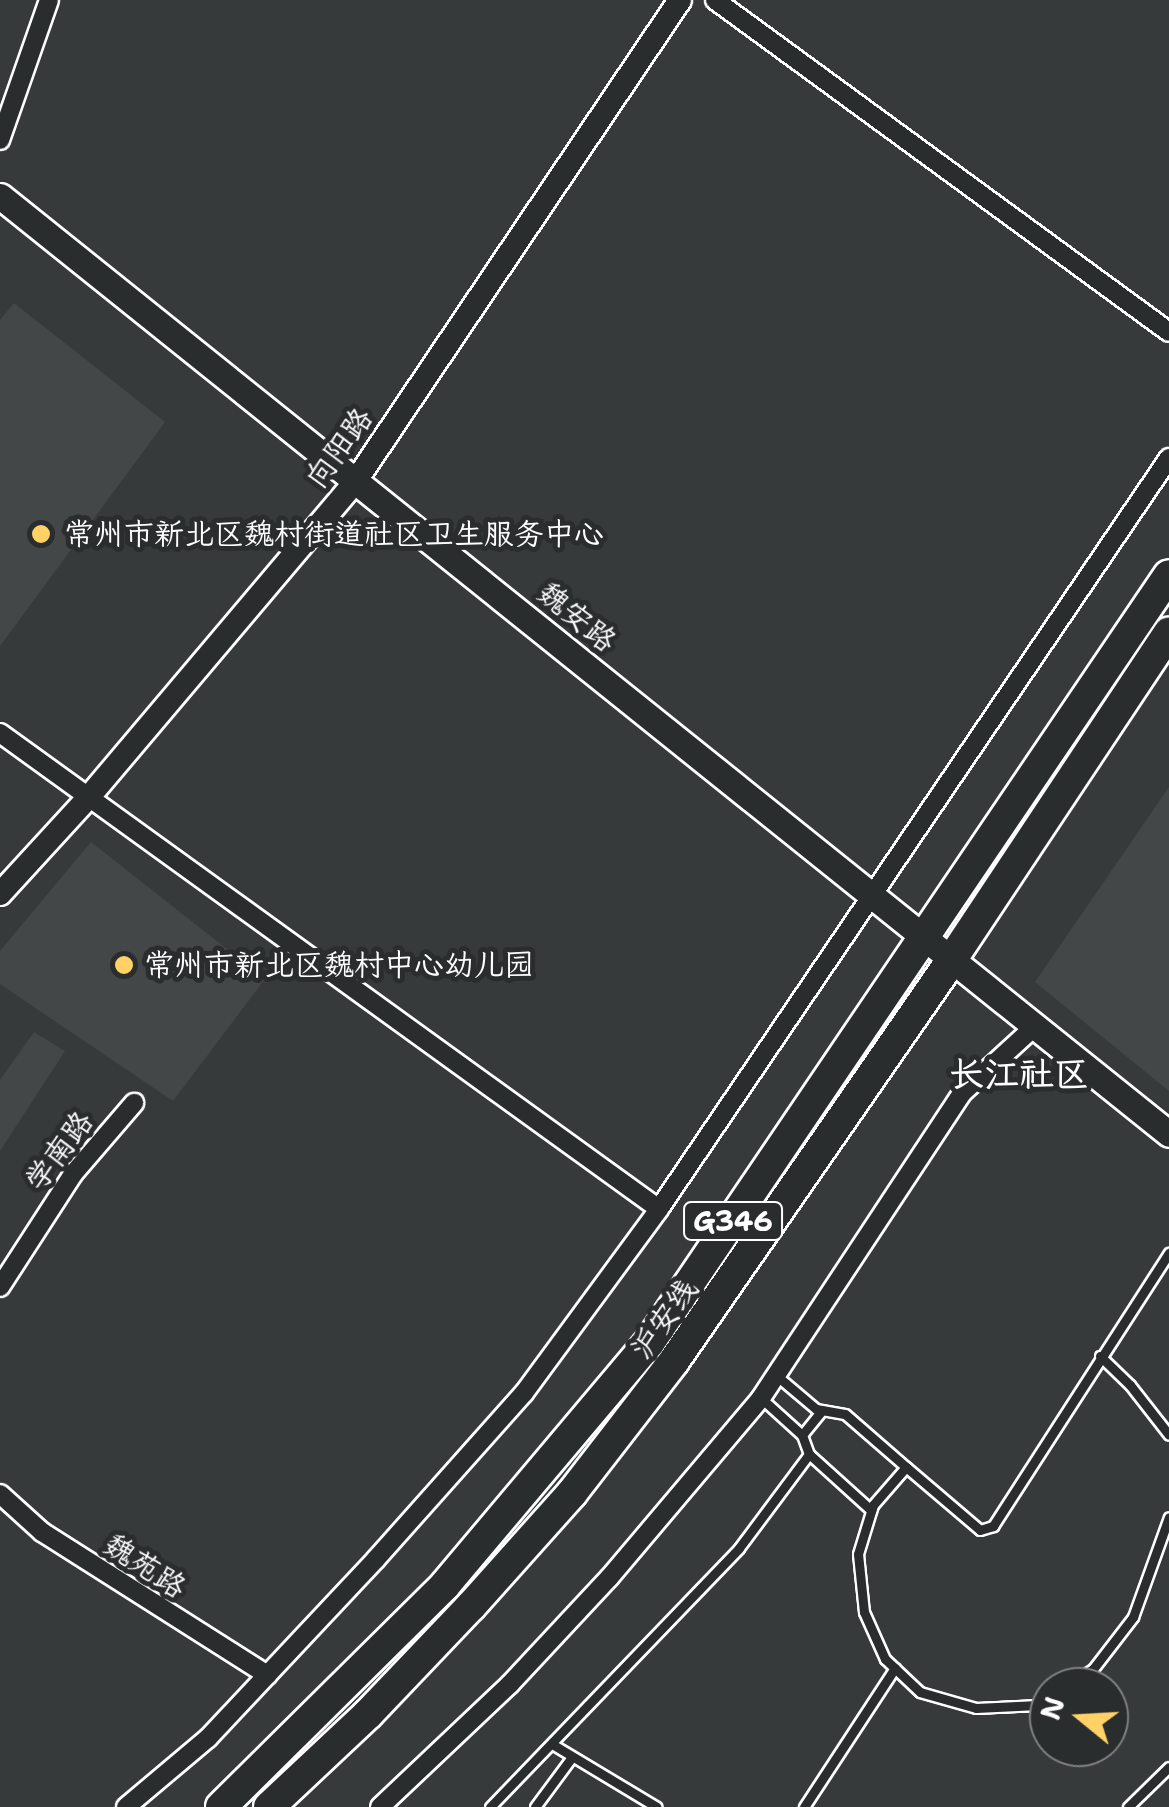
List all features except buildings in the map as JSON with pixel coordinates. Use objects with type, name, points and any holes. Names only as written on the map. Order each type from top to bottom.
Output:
[{"type":"highway","name":"沪安线","points":[[221,1807],[445,1586],[649,1343],[1169,575]]},
{"type":"highway","name":"沪安线","points":[[269,1807],[368,1714],[572,1492],[674,1361],[952,959],[1169,633]]},
{"type":"main road","name":"魏安路","points":[[0,196],[1169,1134]]},
{"type":"street","points":[[0,140],[49,0]]},
{"type":"street","name":"向阳路","points":[[0,894],[88,798],[355,482],[680,0]]},
{"type":"street","points":[[714,0],[1169,332]]},
{"type":"street","points":[[126,1807],[208,1738],[524,1393],[659,1209],[1169,458]]},
{"type":"street","points":[[0,733],[659,1209]]},
{"type":"street","points":[[380,1807],[523,1671],[762,1398],[962,1093],[1036,1026]]},
{"type":"street","name":"学南路","points":[[0,1287],[72,1174],[134,1103]]},
{"type":"street","name":"魏苑路","points":[[0,1494],[42,1532],[267,1676]]},
{"type":"lane","points":[[777,1376],[822,1410],[845,1414],[980,1530],[993,1526],[1169,1254]]},
{"type":"lane","points":[[1100,1356],[1130,1385],[1169,1435]]},
{"type":"lane","points":[[762,1398],[802,1434],[809,1454],[871,1510]]},
{"type":"lane","points":[[802,1434],[822,1410]]},
{"type":"lane","points":[[490,1807],[739,1548],[809,1454]]},
{"type":"lane","points":[[906,1467],[871,1510],[858,1554],[864,1612],[885,1660],[920,1692],[976,1708],[1029,1705]]},
{"type":"lane","points":[[1095,1667],[1134,1617],[1169,1517]]},
{"type":"lane","points":[[804,1807],[895,1668]]},
{"type":"lane","points":[[552,1744],[657,1807]]},
{"type":"lane","points":[[535,1807],[572,1757]]},
{"type":"lane","points":[[1128,1807],[1169,1766]]},
{"type":"lane","points":[[630,1807],[637,1795]]},
{"type":"shaded area","name":"常州市新北区魏村街道社区卫生服务中心","points":[[14,303],[165,422],[0,646],[0,320]]},
{"type":"shaded area","points":[[1169,787],[1169,1091],[1035,982]]},
{"type":"shaded area","name":"常州市新北区魏村中心幼儿园","points":[[91,842],[265,979],[173,1101],[0,984],[0,951]]},
{"type":"shaded area","points":[[34,1032],[65,1051],[0,1151],[0,1080]]},
{"type":"place","name":"常州市新北区魏村街道社区卫生服务中心","points":[[41,534]]},
{"type":"place","name":"常州市新北区魏村中心幼儿园","points":[[124,965]]},
{"type":"district","name":"长江社区","points":[[1019,1074]]}]
